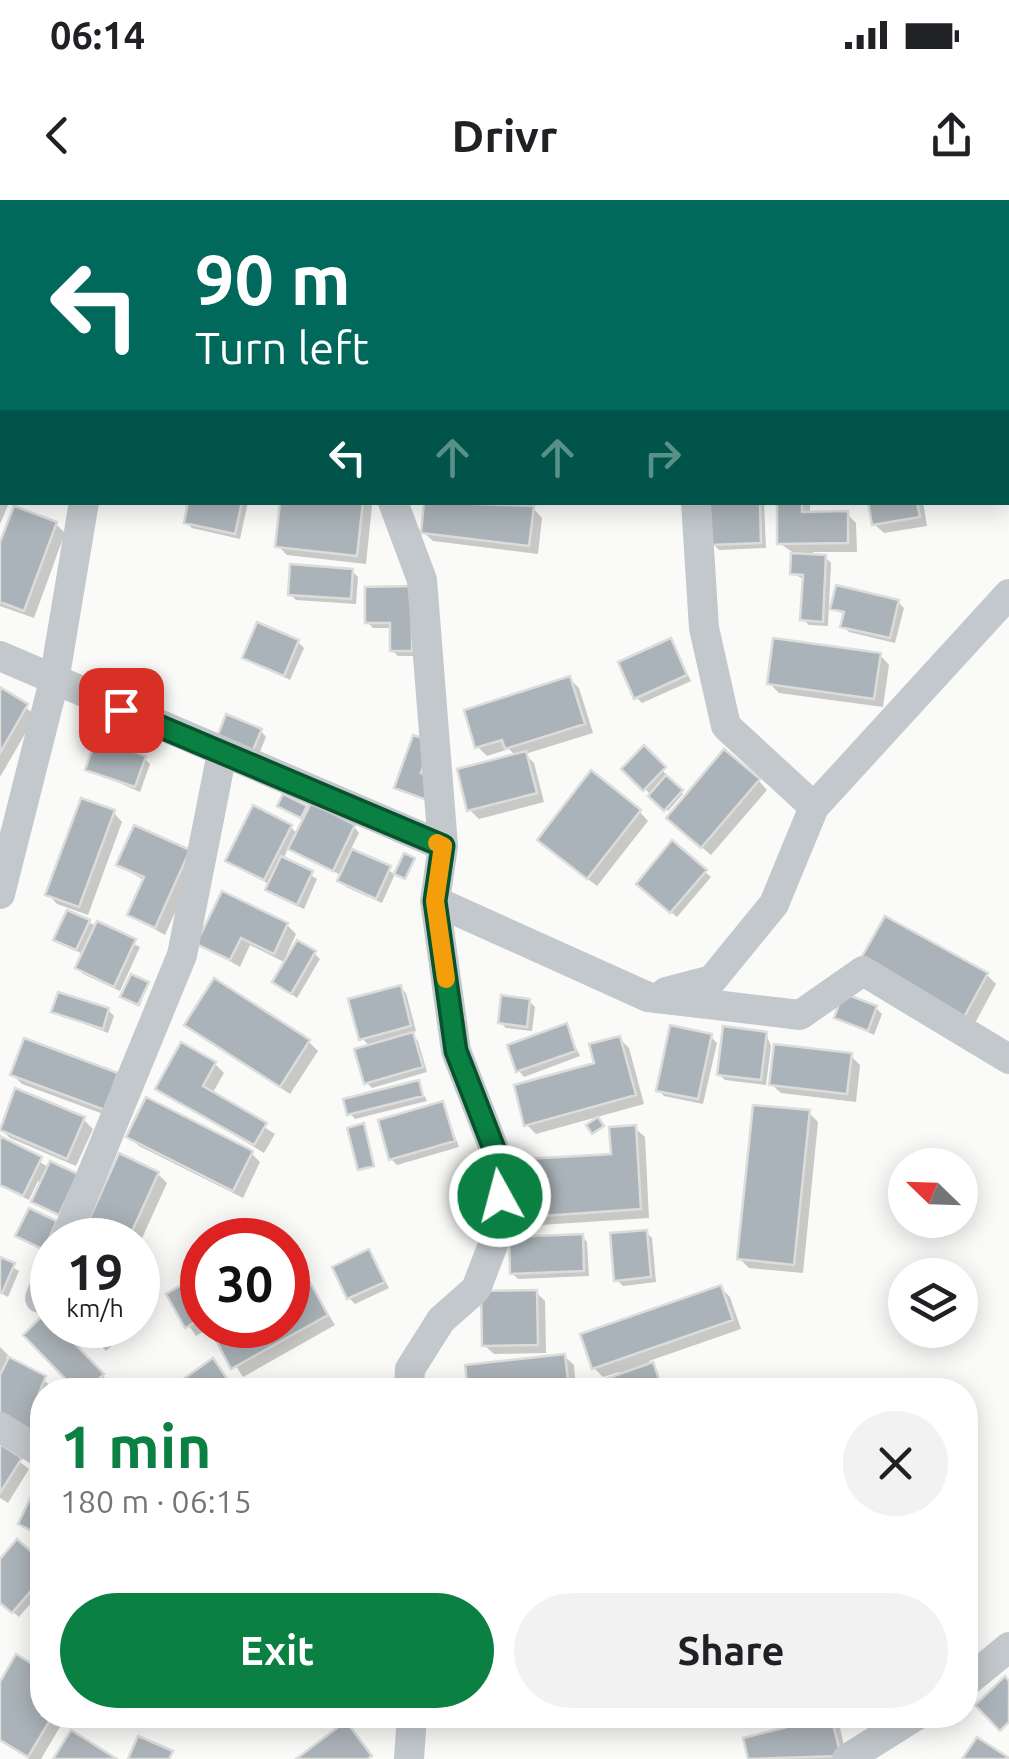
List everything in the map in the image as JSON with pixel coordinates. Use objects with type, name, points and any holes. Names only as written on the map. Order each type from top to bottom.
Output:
[{"type":"street","points":[[0,894],[54,681],[83,505]]},
{"type":"street","points":[[394,505],[422,580],[443,846],[435,901],[456,1051],[500,1164],[499,1228],[476,1289],[441,1320],[410,1370],[409,1378]]},
{"type":"street","points":[[696,505],[704,628],[726,726],[814,807]]},
{"type":"street","points":[[648,996],[712,980],[774,904],[814,807],[1009,594]]},
{"type":"street","points":[[0,656],[443,846]]},
{"type":"street","points":[[74,1218],[182,956],[222,753]]},
{"type":"street","points":[[435,901],[648,996],[800,1015],[863,971],[1009,1059]]},
{"type":"street","points":[[0,1427],[30,1446]]},
{"type":"street","points":[[978,1672],[1009,1647]]},
{"type":"street","points":[[409,1759],[411,1728]]},
{"type":"street","points":[[847,1759],[897,1728]]},
{"type":"building","points":[[187,505],[241,505],[235,534],[184,523]]},
{"type":"building","points":[[280,505],[363,505],[357,556],[275,547]]},
{"type":"building","points":[[424,505],[534,506],[529,546],[421,533]]},
{"type":"building","points":[[709,505],[760,505],[761,543],[711,545]]},
{"type":"building","points":[[777,505],[802,505],[802,512],[848,511],[848,543],[777,544]]},
{"type":"building","points":[[869,505],[918,505],[920,517],[872,525]]},
{"type":"building","points":[[14,506],[57,522],[24,611],[0,602],[0,542]]},
{"type":"building","points":[[791,553],[826,555],[823,622],[800,620],[803,575],[790,574]]},
{"type":"building","points":[[290,564],[353,569],[351,599],[288,595]]},
{"type":"building","points":[[836,585],[899,600],[890,638],[840,627],[844,612],[830,609]]},
{"type":"building","points":[[412,586],[412,651],[390,651],[390,623],[365,623],[365,587]]},
{"type":"building","points":[[257,622],[299,640],[284,676],[242,658]]},
{"type":"building","points":[[671,638],[687,675],[634,699],[618,662]]},
{"type":"building","points":[[773,638],[881,653],[874,699],[767,684]]},
{"type":"building","points":[[570,676],[585,724],[505,749],[502,740],[475,748],[464,710]]},
{"type":"building","points":[[0,687],[28,704],[0,753]]},
{"type":"building","points":[[226,714],[262,729],[253,750],[218,735]]},
{"type":"building","points":[[413,735],[432,741],[421,773],[434,778],[427,800],[394,788]]},
{"type":"building","points":[[96,738],[146,756],[135,787],[85,770]]},
{"type":"building","points":[[644,745],[666,767],[643,791],[621,769]]},
{"type":"building","points":[[724,749],[760,779],[701,848],[666,818]]},
{"type":"building","points":[[526,751],[537,793],[467,811],[457,769]]},
{"type":"building","points":[[591,770],[641,810],[587,879],[537,840]]},
{"type":"building","points":[[666,775],[683,790],[664,811],[648,796]]},
{"type":"building","points":[[283,794],[307,806],[301,818],[277,806]]},
{"type":"building","points":[[81,798],[115,810],[79,907],[45,895]]},
{"type":"building","points":[[311,803],[355,825],[333,871],[288,849]]},
{"type":"building","points":[[253,805],[292,825],[264,880],[225,861]]},
{"type":"building","points":[[134,825],[190,850],[155,928],[127,915],[144,877],[116,865]]},
{"type":"building","points":[[672,840],[707,870],[670,913],[636,884]]},
{"type":"building","points":[[352,849],[391,866],[376,899],[337,881]]},
{"type":"building","points":[[404,853],[415,858],[405,879],[394,874]]},
{"type":"building","points":[[281,856],[313,871],[297,905],[265,890]]},
{"type":"building","points":[[222,891],[288,923],[274,954],[241,938],[230,960],[196,944]]},
{"type":"building","points":[[67,910],[90,920],[76,950],[53,940]]},
{"type":"building","points":[[885,916],[988,973],[964,1017],[860,960]]},
{"type":"building","points":[[97,921],[136,939],[114,987],[75,968]]},
{"type":"building","points":[[297,940],[316,951],[291,994],[272,982]]},
{"type":"building","points":[[131,974],[149,982],[138,1005],[120,997]]},
{"type":"building","points":[[214,978],[310,1040],[280,1087],[184,1025]]},
{"type":"building","points":[[401,985],[411,1026],[359,1040],[348,999]]},
{"type":"building","points":[[58,992],[109,1008],[103,1029],[51,1012]]},
{"type":"building","points":[[843,993],[877,1006],[868,1031],[834,1018]]},
{"type":"building","points":[[501,995],[530,999],[527,1027],[498,1023]]},
{"type":"building","points":[[567,1023],[576,1051],[516,1072],[507,1045]]},
{"type":"building","points":[[670,1025],[712,1034],[698,1099],[656,1091]]},
{"type":"building","points":[[723,1026],[767,1032],[761,1080],[717,1075]]},
{"type":"building","points":[[413,1032],[423,1067],[364,1084],[354,1049]]},
{"type":"building","points":[[620,1036],[636,1095],[524,1126],[514,1085],[594,1063],[589,1044]]},
{"type":"building","points":[[24,1038],[118,1073],[105,1110],[10,1075]]},
{"type":"building","points":[[181,1042],[216,1062],[203,1086],[267,1123],[254,1145],[155,1089]]},
{"type":"building","points":[[774,1044],[852,1053],[847,1094],[769,1085]]},
{"type":"building","points":[[419,1080],[423,1096],[347,1115],[343,1099]]},
{"type":"building","points":[[15,1088],[85,1117],[67,1159],[0,1130]]},
{"type":"building","points":[[146,1097],[253,1151],[233,1191],[126,1137]]},
{"type":"building","points":[[443,1101],[455,1141],[389,1160],[378,1120]]},
{"type":"building","points":[[753,1105],[810,1110],[794,1265],[737,1259]]},
{"type":"building","points":[[598,1117],[604,1126],[592,1134],[586,1125]]},
{"type":"building","points":[[364,1123],[374,1166],[358,1170],[347,1128]]},
{"type":"building","points":[[636,1125],[641,1209],[528,1217],[525,1159],[611,1154],[609,1127]]},
{"type":"building","points":[[0,1136],[42,1157],[23,1196],[0,1185]]},
{"type":"building","points":[[119,1153],[159,1172],[138,1218],[90,1218]]},
{"type":"building","points":[[50,1161],[78,1174],[59,1215],[31,1202]]},
{"type":"building","points":[[29,1208],[51,1218],[30,1218],[30,1243],[15,1236]]},
{"type":"building","points":[[647,1230],[651,1277],[614,1281],[610,1233]]},
{"type":"building","points":[[583,1234],[584,1271],[510,1274],[509,1237]]},
{"type":"building","points":[[369,1249],[385,1282],[347,1299],[332,1267]]},
{"type":"building","points":[[0,1257],[15,1263],[2,1293],[0,1292]]},
{"type":"building","points":[[310,1282],[328,1315],[310,1325]]},
{"type":"building","points":[[721,1285],[733,1320],[592,1369],[580,1334]]},
{"type":"building","points":[[180,1286],[180,1319],[166,1294]]},
{"type":"building","points":[[537,1290],[538,1345],[482,1346],[481,1291]]},
{"type":"building","points":[[36,1348],[79,1348],[104,1374],[100,1378],[64,1378]]},
{"type":"building","points":[[220,1348],[269,1348],[231,1369]]},
{"type":"building","points":[[565,1354],[568,1378],[467,1378],[465,1365]]},
{"type":"building","points":[[9,1357],[46,1376],[30,1378],[30,1432],[0,1417],[0,1375]]},
{"type":"building","points":[[213,1358],[227,1378],[185,1378]]},
{"type":"building","points":[[653,1362],[659,1378],[608,1378]]},
{"type":"building","points":[[0,1444],[22,1458],[0,1493]]},
{"type":"building","points":[[30,1499],[30,1530],[18,1524]]},
{"type":"building","points":[[17,1539],[30,1550],[30,1592],[12,1613],[0,1603],[0,1559]]},
{"type":"building","points":[[16,1654],[30,1663],[30,1728],[45,1728],[28,1757],[0,1740],[0,1682]]},
{"type":"building","points":[[1005,1676],[1009,1681],[1009,1722],[1000,1731],[978,1708],[978,1702]]},
{"type":"building","points":[[337,1728],[351,1728],[372,1756],[367,1759],[296,1759]]},
{"type":"building","points":[[783,1728],[834,1728],[841,1756],[748,1759],[743,1738]]},
{"type":"building","points":[[71,1730],[117,1759],[53,1759]]},
{"type":"building","points":[[138,1736],[173,1751],[169,1759],[128,1759]]},
{"type":"building","points":[[977,1737],[1009,1758],[1009,1759],[962,1759]]},
{"type":"slow traffic","points":[[437,843],[443,846],[435,901],[446,979]]},
{"type":"route","points":[[121,710],[443,846],[435,901],[456,1051],[500,1164],[500,1196]]}]
